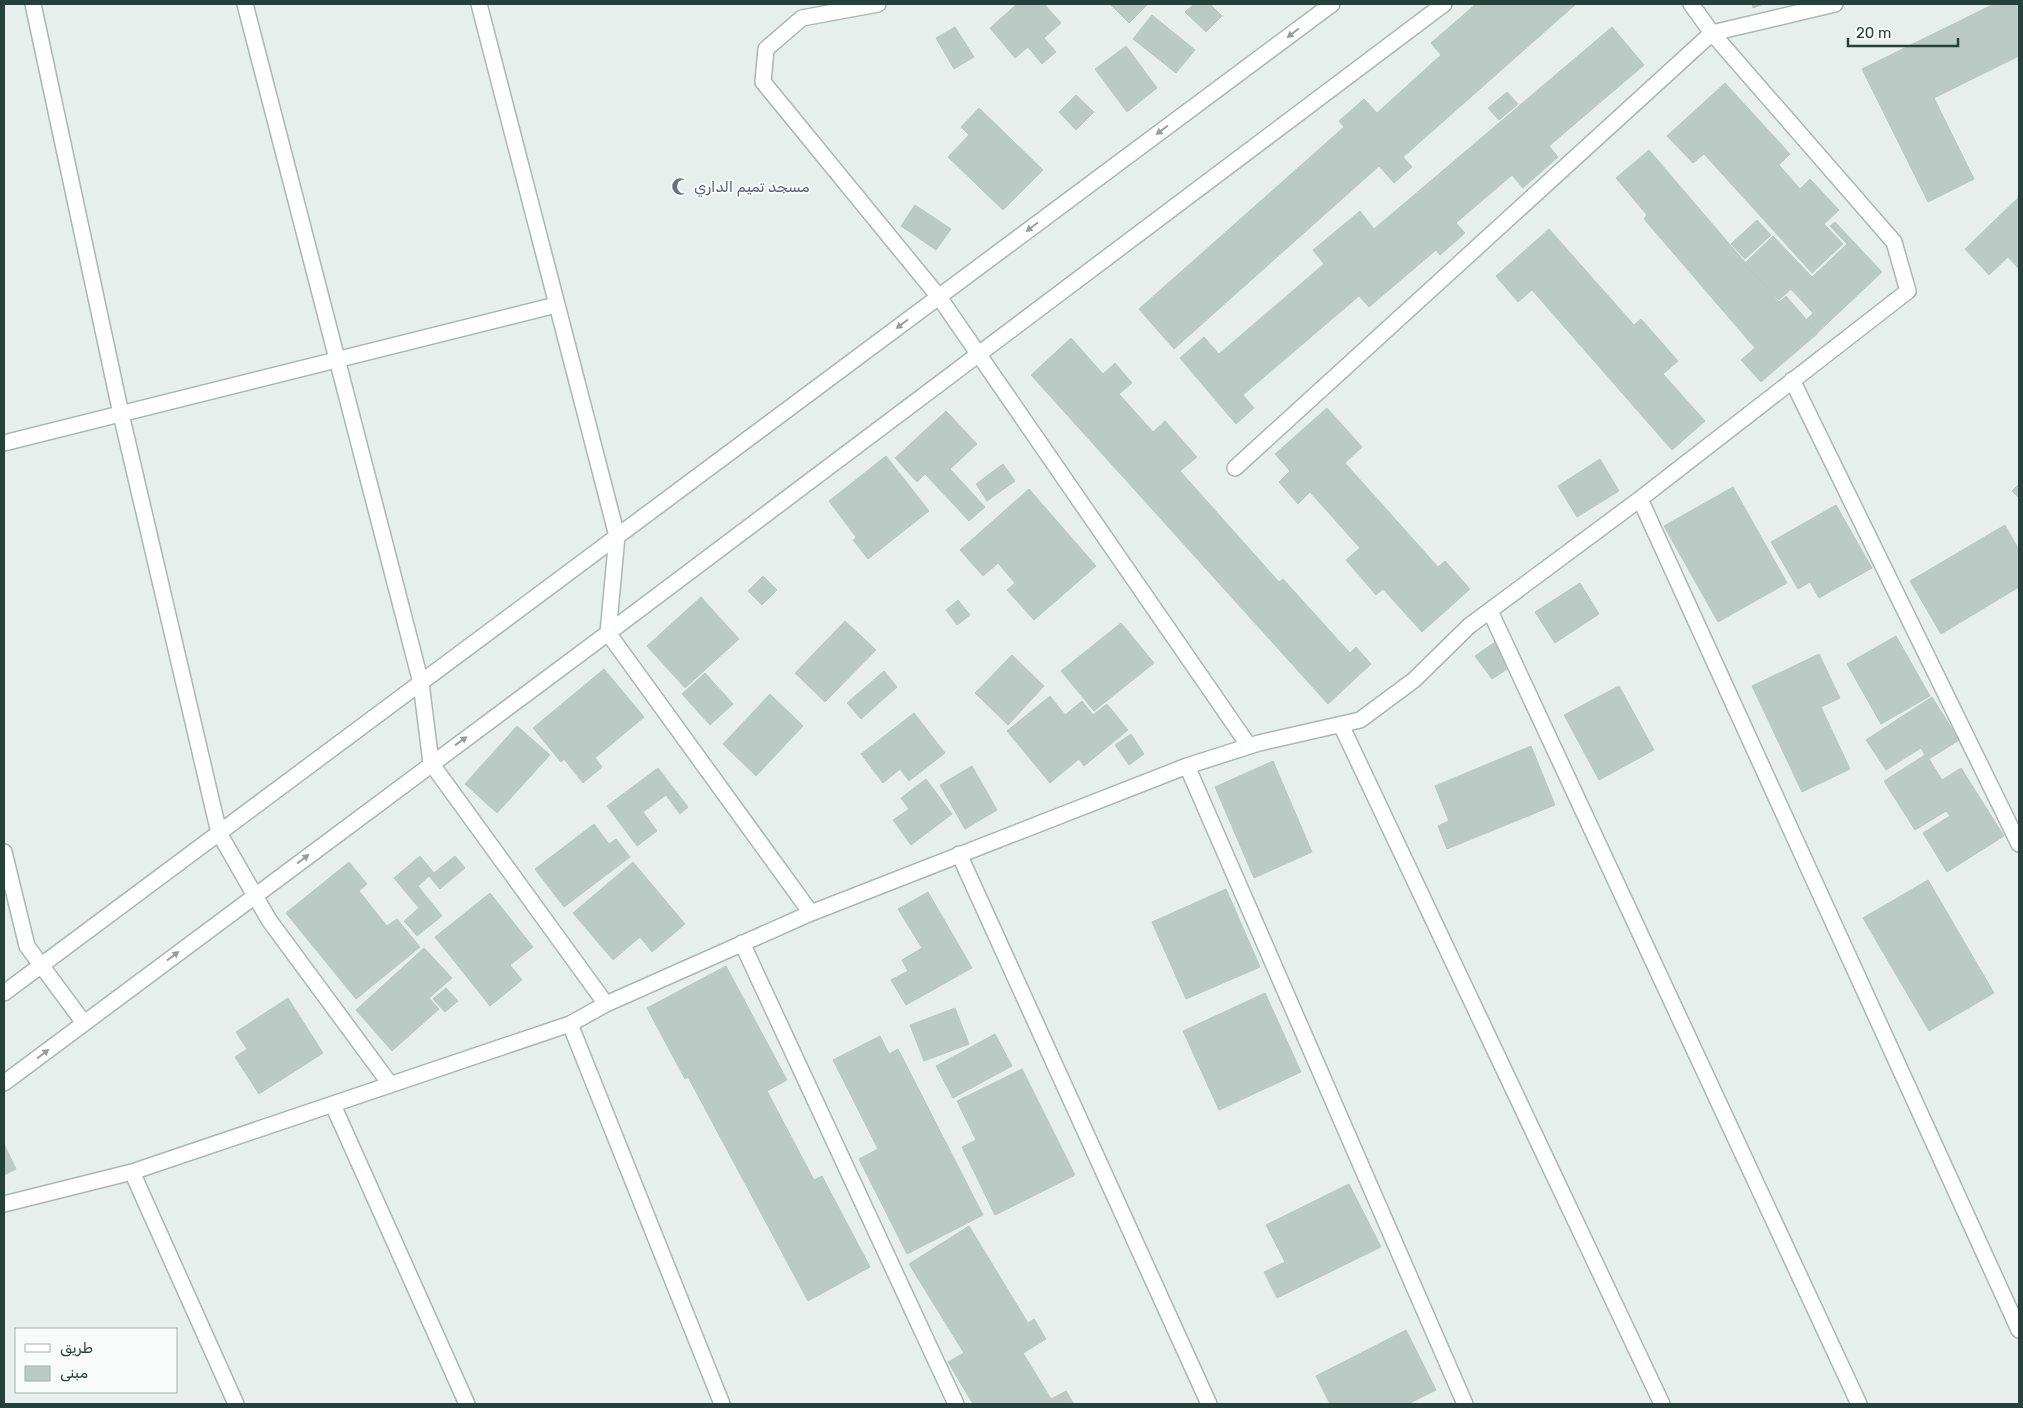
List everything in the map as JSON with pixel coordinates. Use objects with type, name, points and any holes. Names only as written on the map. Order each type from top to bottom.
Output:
[{"type":"street","points":[[32,4],[121,414],[219,833],[269,920],[390,1084]]},
{"type":"street","points":[[245,4],[420,683],[431,763],[606,1004]]},
{"type":"street","points":[[478,4],[618,536],[608,633],[810,913]]},
{"type":"street","points":[[878,4],[802,18],[766,49],[764,82],[939,297],[1249,746]]},
{"type":"street","points":[[4,993],[1332,4]]},
{"type":"street","points":[[4,1083],[431,763],[608,633],[977,353],[1444,4]]},
{"type":"street","points":[[4,1204],[132,1172],[570,1024],[606,1004],[810,913],[1187,766],[1249,746],[1360,720],[1414,680],[1470,626],[1640,499],[1908,290],[1894,242],[1712,33],[1691,4]]},
{"type":"street","points":[[1235,468],[1712,33],[1835,4]]},
{"type":"street","points":[[4,443],[556,305]]},
{"type":"street","points":[[1792,380],[2019,844]]},
{"type":"street","points":[[1640,499],[2019,1330]]},
{"type":"street","points":[[1490,611],[1859,1404]]},
{"type":"street","points":[[1340,725],[1662,1404]]},
{"type":"street","points":[[1187,766],[1465,1404]]},
{"type":"street","points":[[4,852],[28,946],[84,1023]]},
{"type":"street","points":[[959,854],[1209,1404]]},
{"type":"street","points":[[742,943],[956,1404]]},
{"type":"street","points":[[570,1024],[722,1404]]},
{"type":"street","points":[[333,1105],[467,1404]]},
{"type":"street","points":[[132,1172],[236,1404]]},
{"type":"building","points":[[1017,4],[1044,4],[1061,23],[1044,38],[1056,52],[1042,64],[1028,47],[1015,58],[990,28]]},
{"type":"building","points":[[1110,4],[1148,4],[1129,23]]},
{"type":"building","points":[[1194,4],[1210,4],[1222,16],[1206,32],[1185,12]]},
{"type":"building","points":[[1476,4],[1576,4],[1403,157],[1412,167],[1394,183],[1379,166],[1174,349],[1139,309],[1344,127],[1339,121],[1364,99],[1377,113],[1441,55],[1431,43]]},
{"type":"building","points":[[1752,4],[1763,4],[1753,8]]},
{"type":"building","points":[[1994,4],[2019,4],[2019,56],[1934,98],[1974,179],[1928,202],[1862,69]]},
{"type":"building","points":[[1152,15],[1195,50],[1176,73],[1133,39]]},
{"type":"building","points":[[955,27],[974,57],[954,69],[936,38]]},
{"type":"building","points":[[1612,27],[1644,65],[1549,146],[1558,157],[1523,188],[1512,175],[1456,223],[1465,233],[1440,255],[1436,250],[1369,307],[1359,296],[1243,395],[1254,408],[1236,424],[1180,358],[1204,337],[1219,354],[1324,264],[1313,250],[1360,211],[1374,229]]},
{"type":"building","points":[[1126,46],[1157,88],[1127,112],[1095,69]]},
{"type":"building","points":[[1725,83],[1790,154],[1779,165],[1800,189],[1810,179],[1839,210],[1824,224],[1843,244],[1812,273],[1704,154],[1693,163],[1667,136]]},
{"type":"building","points":[[1507,92],[1518,104],[1499,120],[1488,108]]},
{"type":"building","points":[[1076,95],[1094,112],[1076,130],[1059,112]]},
{"type":"building","points":[[979,108],[1043,170],[1003,210],[948,157],[969,135],[961,127]]},
{"type":"building","points":[[1649,150],[1779,302],[1786,296],[1818,333],[1761,382],[1741,360],[1755,348],[1644,219],[1647,215],[1616,178]]},
{"type":"building","points":[[2019,197],[2019,269],[2008,257],[1989,275],[1965,249]]},
{"type":"building","points":[[915,205],[951,229],[936,250],[901,226]]},
{"type":"building","points":[[1757,220],[1771,235],[1745,259],[1731,244]]},
{"type":"building","points":[[1835,222],[1882,272],[1813,337],[1801,325],[1813,313],[1791,289],[1779,300],[1744,264],[1773,236],[1812,277],[1847,244],[1830,226]]},
{"type":"building","points":[[1549,229],[1634,325],[1641,319],[1678,361],[1663,374],[1705,421],[1672,450],[1532,290],[1518,302],[1496,276]]},
{"type":"building","points":[[1071,338],[1103,374],[1115,363],[1132,383],[1119,394],[1153,432],[1165,421],[1197,457],[1180,471],[1279,582],[1283,579],[1350,653],[1356,647],[1371,664],[1328,704],[1031,375]]},
{"type":"building","points":[[1327,408],[1362,447],[1345,463],[1438,567],[1445,561],[1470,589],[1422,632],[1383,589],[1376,595],[1346,560],[1360,548],[1310,492],[1298,504],[1279,482],[1290,471],[1275,454]]},
{"type":"building","points":[[946,411],[977,444],[950,469],[985,507],[969,521],[925,474],[917,482],[895,458]]},
{"type":"building","points":[[886,456],[929,511],[868,559],[853,540],[856,537],[829,501]]},
{"type":"building","points":[[1600,459],[1619,491],[1577,517],[1558,486]]},
{"type":"building","points":[[1003,464],[1015,481],[987,501],[976,484]]},
{"type":"building","points":[[2019,484],[2019,498],[2012,491]]},
{"type":"building","points":[[1733,487],[1787,583],[1718,622],[1664,526]]},
{"type":"building","points":[[1029,489],[1096,566],[1034,620],[1007,590],[1015,583],[998,563],[983,576],[960,550]]},
{"type":"building","points":[[1836,505],[1872,568],[1819,598],[1810,582],[1798,589],[1771,542]]},
{"type":"building","points":[[2005,525],[2019,550],[2019,587],[1941,634],[1910,581]]},
{"type":"building","points":[[763,576],[777,590],[762,605],[748,591]]},
{"type":"building","points":[[1580,583],[1599,614],[1555,643],[1535,612]]},
{"type":"building","points":[[701,597],[739,639],[685,688],[647,646]]},
{"type":"building","points":[[958,600],[970,615],[957,625],[946,610]]},
{"type":"building","points":[[845,621],[876,650],[825,702],[795,673]]},
{"type":"building","points":[[1121,623],[1154,663],[1094,711],[1061,671]]},
{"type":"building","points":[[1896,636],[1930,696],[1881,724],[1847,664]]},
{"type":"building","points":[[1495,642],[1512,666],[1492,679],[1475,656]]},
{"type":"building","points":[[1819,654],[1840,698],[1821,707],[1850,769],[1802,792],[1752,686]]},
{"type":"building","points":[[1012,655],[1044,686],[1008,725],[975,693]]},
{"type":"building","points":[[604,669],[644,717],[595,758],[602,767],[583,783],[564,759],[561,762],[533,728]]},
{"type":"building","points":[[884,671],[897,687],[861,719],[847,703]]},
{"type":"building","points":[[705,673],[733,704],[710,725],[682,694]]},
{"type":"building","points":[[1619,686],[1654,750],[1599,780],[1564,715]]},
{"type":"building","points":[[770,694],[803,726],[756,776],[723,744]]},
{"type":"building","points":[[1050,696],[1065,715],[1082,701],[1093,715],[1107,704],[1128,730],[1084,766],[1079,759],[1050,783],[1007,731]]},
{"type":"building","points":[[1932,697],[1959,740],[1929,759],[1942,780],[1961,768],[2004,836],[1947,872],[1923,833],[1950,816],[1946,811],[1915,830],[1884,781],[1925,755],[1921,748],[1886,770],[1866,740]]},
{"type":"building","points":[[914,713],[945,753],[909,781],[900,769],[883,783],[861,754]]},
{"type":"building","points":[[517,726],[550,755],[497,813],[465,784]]},
{"type":"building","points":[[1131,734],[1144,754],[1129,765],[1115,745]]},
{"type":"building","points":[[1531,746],[1555,805],[1447,849],[1438,826],[1449,821],[1435,786]]},
{"type":"building","points":[[1273,761],[1312,852],[1254,878],[1215,787]]},
{"type":"building","points":[[972,766],[997,810],[965,829],[940,785]]},
{"type":"building","points":[[658,768],[688,807],[680,814],[666,795],[643,812],[657,831],[637,846],[607,806]]},
{"type":"building","points":[[926,779],[952,814],[911,845],[893,820],[909,809],[901,798]]},
{"type":"building","points":[[594,824],[609,844],[616,839],[630,857],[564,907],[535,869]]},
{"type":"building","points":[[420,856],[434,873],[455,856],[465,868],[440,889],[429,876],[418,886],[442,916],[417,936],[404,921],[419,908],[394,878]]},
{"type":"building","points":[[349,862],[367,884],[359,891],[387,926],[397,919],[420,947],[356,999],[286,913]]},
{"type":"building","points":[[633,862],[685,924],[652,952],[640,937],[613,960],[573,913]]},
{"type":"building","points":[[1928,880],[1994,993],[1929,1031],[1863,918]]},
{"type":"building","points":[[1226,889],[1260,967],[1186,999],[1152,922]]},
{"type":"building","points":[[928,892],[972,968],[906,1005],[891,980],[908,971],[902,960],[922,948],[898,909]]},
{"type":"building","points":[[490,893],[533,947],[510,965],[522,980],[490,1006],[435,937]]},
{"type":"building","points":[[424,948],[452,978],[429,998],[439,1009],[392,1051],[356,1010]]},
{"type":"building","points":[[726,966],[787,1080],[767,1091],[814,1180],[822,1176],[870,1267],[808,1301],[688,1077],[685,1079],[647,1008]]},
{"type":"building","points":[[446,988],[458,1001],[445,1012],[433,999]]},
{"type":"building","points":[[1265,993],[1301,1072],[1219,1110],[1183,1031]]},
{"type":"building","points":[[288,998],[323,1053],[259,1094],[235,1057],[247,1049],[236,1032]]},
{"type":"building","points":[[955,1008],[969,1044],[924,1061],[910,1025]]},
{"type":"building","points":[[995,1034],[1012,1066],[953,1098],[936,1066]]},
{"type":"building","points":[[880,1036],[889,1054],[898,1049],[983,1215],[907,1254],[859,1159],[878,1149],[833,1060]]},
{"type":"building","points":[[1022,1069],[1075,1175],[995,1215],[962,1147],[976,1140],[957,1101]]},
{"type":"building","points":[[4,1144],[16,1169],[4,1175]]},
{"type":"building","points":[[1349,1184],[1381,1247],[1277,1298],[1264,1272],[1285,1262],[1266,1225]]},
{"type":"building","points":[[969,1226],[1028,1323],[1034,1319],[1046,1339],[1023,1353],[1051,1399],[1066,1391],[1074,1404],[973,1404],[948,1362],[964,1353],[909,1264]]},
{"type":"building","points":[[1406,1330],[1436,1390],[1408,1404],[1330,1404],[1316,1376]]},
{"type":"place","name":"مسجد تميم الداري","points":[[680,187]]}]
